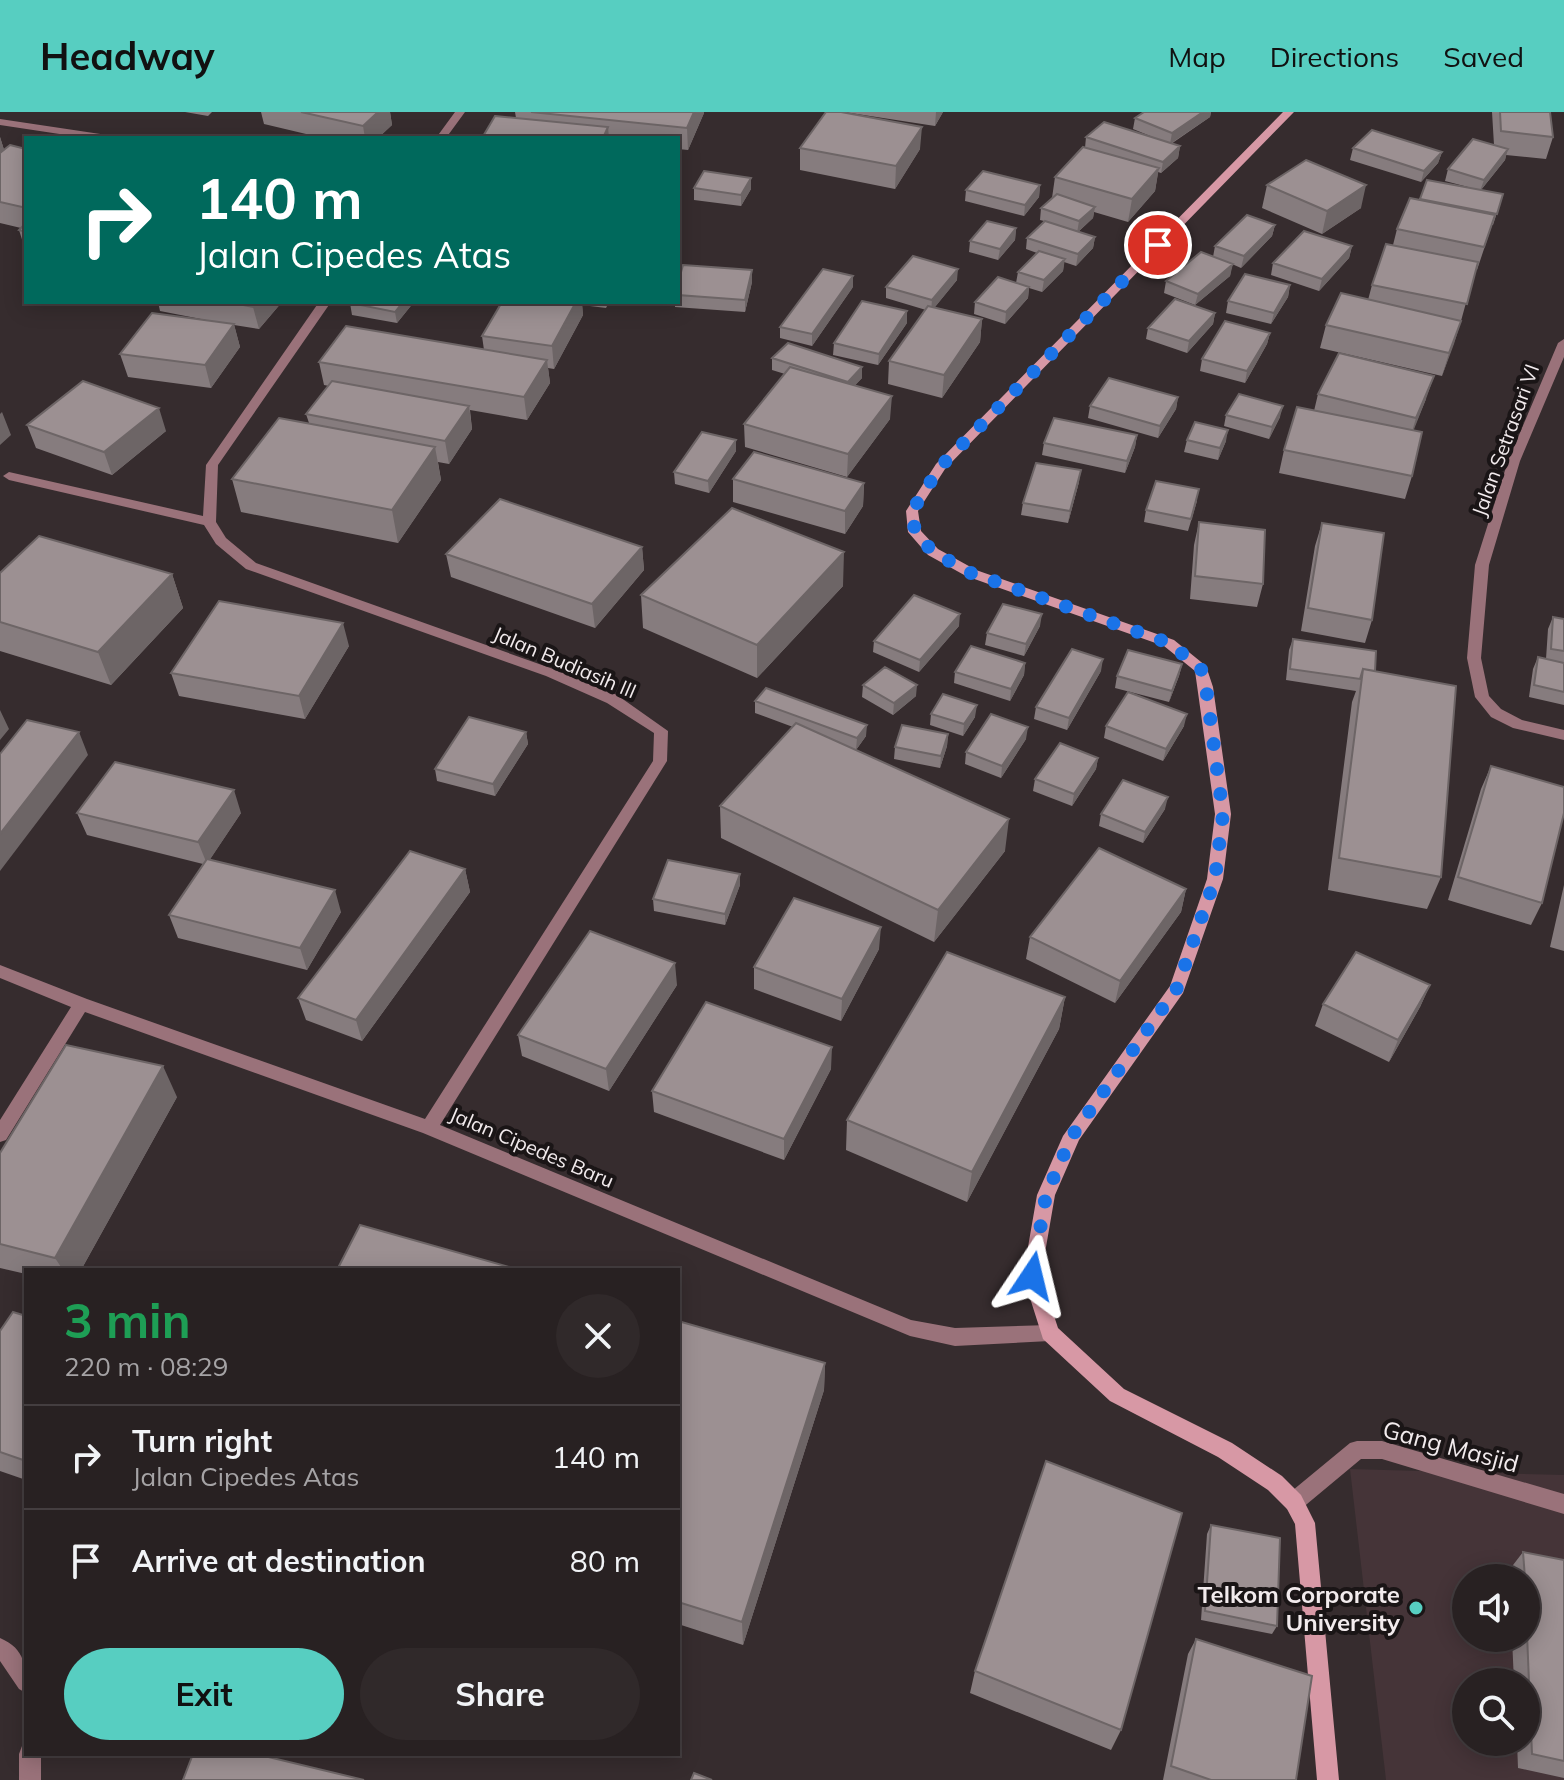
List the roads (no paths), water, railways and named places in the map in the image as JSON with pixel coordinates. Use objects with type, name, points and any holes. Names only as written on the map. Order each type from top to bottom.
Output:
[{"type":"street","points":[[442,136],[460,112]]},
{"type":"street","points":[[1289,112],[940,467],[912,511],[915,532],[933,552],[971,573],[1169,643],[1201,669],[1223,814],[1215,879],[1177,988],[1072,1136],[1046,1195],[1032,1276],[1050,1333],[1117,1395],[1225,1450],[1275,1483],[1294,1502],[1305,1523],[1328,1780]]},
{"type":"street","points":[[0,122],[94,136]]},
{"type":"street","points":[[9,476],[209,522],[212,465],[324,304]]},
{"type":"street","name":"Jalan Setrasari VI","points":[[1564,343],[1514,461],[1482,565],[1474,658],[1482,697],[1496,713],[1518,724],[1564,735]]},
{"type":"street","name":"Jalan Budiasih III","points":[[209,522],[221,541],[251,566],[551,673],[612,699],[661,731],[660,761],[429,1128]]},
{"type":"street","name":"Jalan Cipedes Baru","points":[[0,971],[81,1004],[429,1128],[910,1328],[955,1337],[1050,1333]]},
{"type":"street","points":[[0,1135],[81,1004]]},
{"type":"street","name":"Gang Masjid","points":[[1294,1502],[1357,1450],[1382,1450],[1564,1504]]},
{"type":"street","points":[[0,1648],[10,1655],[24,1679]]},
{"type":"street","points":[[30,1756],[30,1780]]},
{"type":"place","name":"Telkom Corporate University","points":[[1416,1608]]}]
